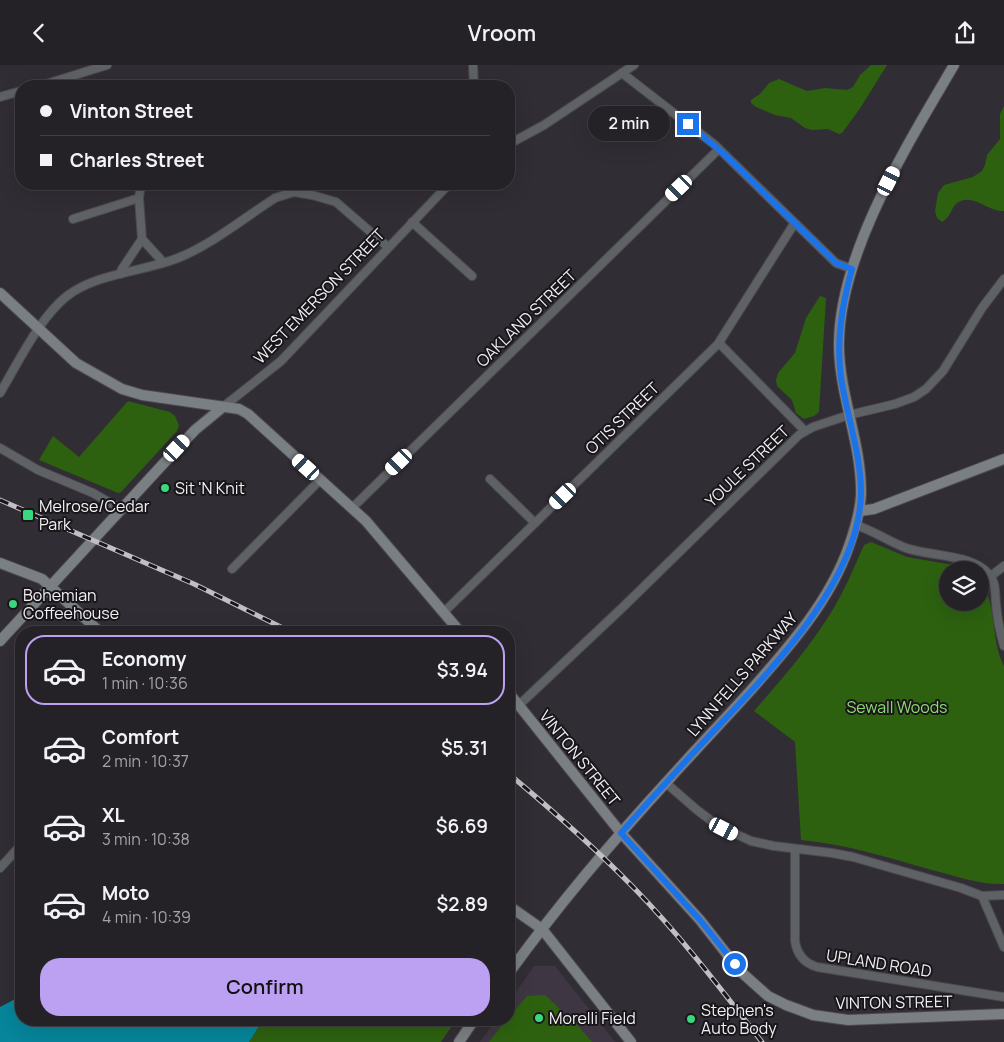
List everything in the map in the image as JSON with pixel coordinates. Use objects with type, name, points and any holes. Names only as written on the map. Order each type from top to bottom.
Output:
[{"type":"street","points":[[59,80],[107,65]]},
{"type":"street","points":[[472,65],[473,80]]},
{"type":"street","points":[[515,141],[544,125],[634,65]]},
{"type":"street","name":"LYNN FELLS PARKWAY","points":[[515,965],[621,833],[798,636],[834,579],[848,550],[860,511],[860,476],[841,377],[839,346],[842,310],[852,269],[864,236],[889,181],[954,65]]},
{"type":"street","points":[[622,73],[719,149],[836,263],[852,269]]},
{"type":"street","points":[[0,97],[15,93]]},
{"type":"street","name":"OAKLAND STREET","points":[[352,508],[719,149]]},
{"type":"street","points":[[120,274],[142,239],[140,190]]},
{"type":"street","name":"WEST EMERSON STREET","points":[[0,641],[191,434],[282,361],[443,190]]},
{"type":"street","points":[[0,393],[38,329],[58,304],[72,293],[94,282],[181,256],[197,248],[274,198],[294,192],[338,203],[388,247]]},
{"type":"street","points":[[72,219],[139,198]]},
{"type":"street","points":[[412,222],[472,276]]},
{"type":"street","name":"OTIS STREET","points":[[444,612],[719,343],[794,224]]},
{"type":"street","points":[[142,239],[163,262]]},
{"type":"street","name":"YOULE STREET","points":[[519,705],[805,431],[849,415],[895,404],[914,397],[926,389],[943,371],[982,309],[1004,279]]},
{"type":"street","points":[[0,293],[80,366],[122,389],[142,395],[239,409],[248,414],[352,508],[380,536],[455,626]]},
{"type":"street","points":[[719,343],[805,431]]},
{"type":"street","points":[[0,448],[38,470],[93,493],[121,509]]},
{"type":"street","points":[[860,511],[874,509],[1004,459]]},
{"type":"street","points":[[490,479],[535,523]]},
{"type":"street","points":[[232,569],[320,480]]},
{"type":"street","points":[[856,525],[873,531],[907,549],[970,562],[982,567],[991,576],[995,584],[996,606],[1004,645]]},
{"type":"street","points":[[0,563],[36,576],[50,586],[94,626]]},
{"type":"street","points":[[991,576],[1004,566]]},
{"type":"street","name":"VINTON STREET","points":[[515,700],[621,833],[700,920],[744,975],[768,996],[813,1015],[848,1020],[1004,1015]]},
{"type":"street","points":[[666,783],[697,810],[724,829],[751,841],[853,857],[961,888],[982,897],[1004,895]]},
{"type":"street","name":"UPLAND ROAD","points":[[795,849],[796,945],[800,955],[807,963],[817,967],[1004,997]]},
{"type":"street","points":[[0,868],[15,852]]},
{"type":"street","points":[[982,897],[1004,947]]},
{"type":"street","points":[[515,909],[542,929],[631,1042]]},
{"type":"street","points":[[459,1042],[470,1026]]},
{"type":"shaded area","points":[[534,966],[555,966],[615,1042],[480,1042],[492,1026],[515,1026],[515,993]]},
{"type":"green space","points":[[871,65],[887,65],[861,107],[842,133],[839,134],[828,129],[812,130],[805,128],[791,118],[775,115],[751,103],[751,100],[760,94],[769,83],[779,79],[807,91],[825,88],[847,90],[853,87],[860,75]]},
{"type":"green space","points":[[1004,106],[1004,211],[998,211],[975,201],[963,200],[955,205],[947,218],[942,222],[937,218],[935,211],[938,193],[944,185],[973,177],[982,171],[987,155],[1000,139],[1000,114]]},
{"type":"green space","points":[[820,296],[826,298],[819,412],[814,416],[804,419],[796,413],[792,400],[777,386],[776,380],[778,373],[795,353],[806,318]]},
{"type":"green space","points":[[128,401],[170,412],[175,416],[179,425],[177,431],[121,492],[118,493],[39,460],[53,436],[79,457]]},
{"type":"green space","name":"Sewall Woods","points":[[871,542],[907,557],[939,563],[939,611],[989,611],[989,600],[997,645],[1004,666],[1004,884],[977,882],[851,848],[801,840],[795,742],[754,711],[795,663],[832,611],[864,545]]},
{"type":"green space","name":"Morelli Field","points":[[545,995],[592,1042],[489,1042],[501,1026],[515,1026],[515,1010],[527,996]]},
{"type":"green space","points":[[259,1026],[452,1026],[441,1042],[249,1042]]},
{"type":"water","points":[[15,999],[15,1026],[259,1026],[249,1042],[0,1042],[0,1007]]},
{"type":"railway","points":[[0,500],[194,584],[279,626]]},
{"type":"railway","points":[[515,779],[588,843],[650,905],[700,963],[762,1042]]},
{"type":"place","name":"Sit 'N Knit","points":[[165,488]]},
{"type":"place","name":"Melrose/Cedar Park","points":[[28,515]]},
{"type":"place","name":"Bohemian Coffeehouse","points":[[13,604]]},
{"type":"place","name":"Morelli Field","points":[[539,1018]]},
{"type":"place","name":"Stephen's Auto Body","points":[[691,1019]]},
{"type":"route","points":[[688,124],[715,145],[836,263],[852,269],[842,310],[839,346],[841,377],[855,445],[861,493],[860,511],[848,550],[817,608],[783,655],[621,833],[700,920],[735,964]]}]
